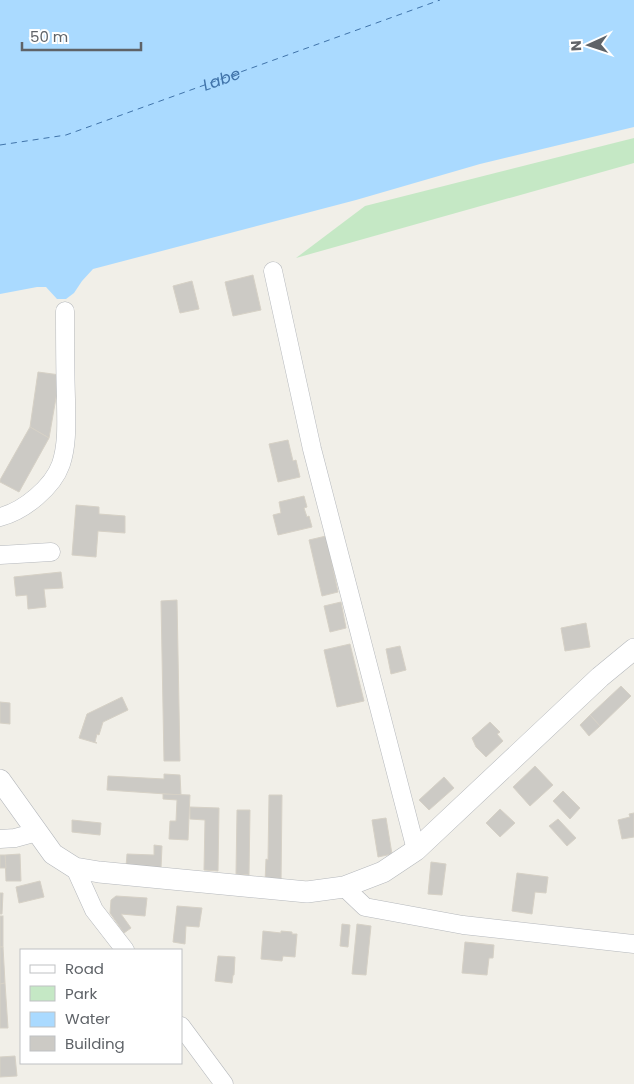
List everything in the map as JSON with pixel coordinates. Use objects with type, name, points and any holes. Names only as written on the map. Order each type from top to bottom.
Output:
[{"type":"street","points":[[272,271],[312,449],[416,850]]},
{"type":"street","points":[[0,517],[9,515],[32,501],[50,484],[61,464],[66,438],[65,311]]},
{"type":"street","points":[[0,556],[51,552]]},
{"type":"street","points":[[0,780],[54,854],[75,868],[99,872],[307,892],[344,887],[383,872],[416,850],[600,677],[634,649]]},
{"type":"street","points":[[0,838],[15,838],[37,832]]},
{"type":"street","points":[[75,868],[94,910],[123,949]]},
{"type":"street","points":[[344,887],[365,907],[463,925],[634,944]]},
{"type":"street","points":[[182,1027],[224,1084]]},
{"type":"green space","points":[[634,138],[634,163],[296,258],[365,206]]},
{"type":"water","name":"Labe","points":[[0,0],[634,0],[634,127],[480,164],[356,200],[93,269],[74,293],[66,299],[57,299],[46,287],[0,294]]},
{"type":"building","points":[[253,275],[261,310],[233,316],[225,282]]},
{"type":"building","points":[[192,281],[199,309],[180,313],[173,286]]},
{"type":"building","points":[[38,372],[60,375],[49,438],[30,427]]},
{"type":"building","points":[[30,427],[49,438],[19,492],[0,482],[0,480]]},
{"type":"building","points":[[288,440],[293,461],[296,460],[300,477],[278,482],[269,444]]},
{"type":"building","points":[[304,496],[307,507],[304,508],[307,517],[309,516],[312,527],[278,535],[273,515],[281,513],[279,502]]},
{"type":"building","points":[[76,505],[99,507],[99,514],[125,516],[125,533],[98,531],[96,557],[72,555]]},
{"type":"building","points":[[326,536],[338,592],[322,596],[309,540]]},
{"type":"building","points":[[61,572],[63,588],[44,589],[46,607],[28,609],[27,595],[16,596],[14,577]]},
{"type":"building","points":[[177,600],[180,761],[164,761],[161,601]]},
{"type":"building","points":[[341,602],[346,628],[330,632],[324,606]]},
{"type":"building","points":[[586,623],[590,647],[565,651],[561,628]]},
{"type":"building","points":[[350,644],[364,701],[337,707],[324,650]]},
{"type":"building","points":[[400,646],[406,670],[391,674],[386,649]]},
{"type":"building","points":[[621,686],[631,696],[600,726],[590,715]]},
{"type":"building","points":[[122,697],[128,710],[103,722],[99,735],[97,734],[95,742],[97,743],[79,738],[87,714]]},
{"type":"building","points":[[0,702],[10,703],[10,724],[0,723]]},
{"type":"building","points":[[590,715],[600,726],[589,736],[580,725]]},
{"type":"building","points":[[490,722],[500,732],[497,734],[503,741],[486,757],[476,747],[472,738]]},
{"type":"building","points":[[535,766],[553,785],[530,806],[513,787]]},
{"type":"building","points":[[164,774],[180,775],[181,795],[107,790],[108,776],[164,779]]},
{"type":"building","points":[[444,777],[454,788],[429,810],[419,800]]},
{"type":"building","points":[[563,791],[580,808],[570,819],[553,801]]},
{"type":"building","points":[[163,794],[190,795],[188,840],[169,839],[170,821],[176,821],[177,800],[163,799]]},
{"type":"building","points":[[269,795],[282,795],[281,884],[265,882],[266,859],[268,860]]},
{"type":"building","points":[[190,807],[219,808],[218,871],[204,870],[205,820],[190,819]]},
{"type":"building","points":[[500,809],[515,823],[500,837],[486,823]]},
{"type":"building","points":[[237,810],[250,810],[249,875],[236,874]]},
{"type":"building","points":[[634,813],[634,837],[622,839],[618,820],[630,817],[629,814]]},
{"type":"building","points":[[386,818],[392,854],[378,857],[372,820]]},
{"type":"building","points":[[558,819],[576,838],[567,846],[549,826]]},
{"type":"building","points":[[72,820],[101,823],[100,835],[72,832]]},
{"type":"building","points":[[154,845],[162,846],[161,868],[126,867],[127,854],[154,855]]},
{"type":"building","points":[[20,854],[21,881],[6,881],[5,855]]},
{"type":"building","points":[[0,855],[5,855],[6,868],[0,868]]},
{"type":"building","points":[[431,862],[446,864],[442,895],[428,894]]},
{"type":"building","points":[[517,873],[548,877],[546,893],[535,892],[532,914],[512,911]]},
{"type":"building","points":[[40,881],[44,897],[19,903],[16,887]]},
{"type":"building","points":[[0,893],[3,893],[2,914],[0,914]]},
{"type":"building","points":[[116,896],[147,898],[145,916],[121,914],[131,928],[124,933],[110,913],[111,900]]},
{"type":"building","points":[[177,906],[202,908],[199,927],[186,926],[185,944],[173,942]]},
{"type":"building","points":[[0,916],[3,916],[3,947],[0,947]]},
{"type":"building","points":[[342,924],[350,925],[348,947],[340,946]]},
{"type":"building","points":[[357,924],[371,926],[366,975],[352,974]]},
{"type":"building","points":[[263,931],[281,933],[281,931],[297,934],[295,957],[283,956],[282,961],[261,959]]},
{"type":"building","points":[[465,942],[494,945],[493,958],[489,958],[487,975],[462,973]]},
{"type":"building","points":[[0,947],[3,947],[5,983],[0,984]]},
{"type":"building","points":[[218,956],[235,957],[232,983],[215,981]]},
{"type":"building","points":[[5,983],[8,1028],[0,1028],[0,984]]},
{"type":"building","points":[[15,1056],[17,1076],[0,1077],[0,1057]]},
{"type":"ferry route","points":[[0,145],[66,135],[440,0]]}]
